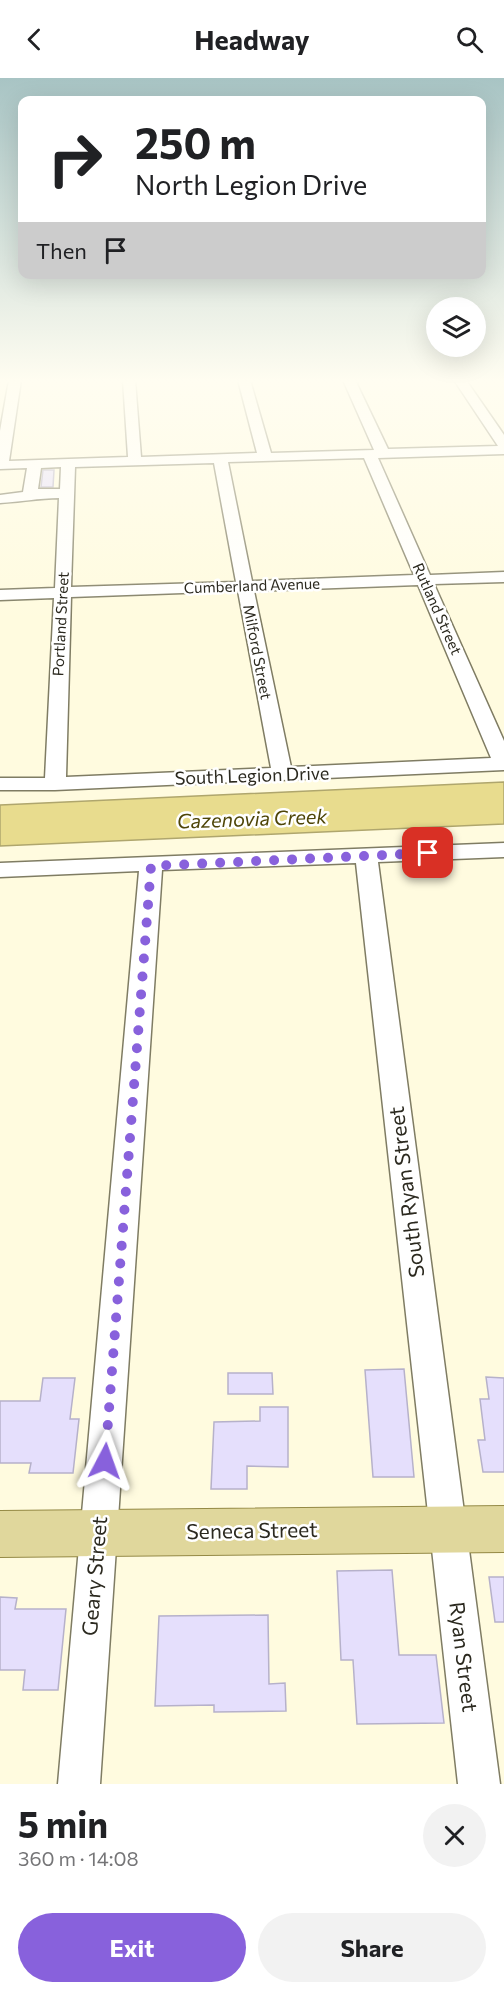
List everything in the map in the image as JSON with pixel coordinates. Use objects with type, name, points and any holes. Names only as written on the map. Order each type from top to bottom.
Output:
[{"type":"main road","name":"Seneca Street","points":[[0,1534],[504,1529]]},
{"type":"street","points":[[1,465],[203,460]]},
{"type":"street","name":"Milford Street","points":[[220,460],[282,774]]},
{"type":"street","name":"Rutland Street","points":[[378,460],[424,580],[504,764]]},
{"type":"street","name":"Portland Street","points":[[55,784],[68,463]]},
{"type":"street","points":[[30,494],[34,465]]},
{"type":"street","points":[[0,499],[25,497],[30,494],[67,493]]},
{"type":"street","name":"Cumberland Avenue","points":[[0,595],[504,577]]},
{"type":"street","name":"South Legion Drive","points":[[0,784],[55,784],[504,764]]},
{"type":"street","points":[[0,870],[151,866],[504,850]]},
{"type":"street","name":"South Ryan Street","points":[[366,856],[447,1529]]},
{"type":"street","name":"Geary Street","points":[[79,1784],[151,866]]},
{"type":"street","name":"Ryan Street","points":[[447,1529],[478,1784]]},
{"type":"water","name":"Cazenovia Creek","points":[[504,782],[504,824],[0,846],[0,805]]},
{"type":"building","points":[[43,470],[54,470],[53,487],[41,487]]},
{"type":"building","points":[[404,1369],[414,1477],[373,1477],[365,1370]]},
{"type":"building","points":[[228,1373],[272,1373],[273,1394],[228,1394]]},
{"type":"building","points":[[486,1377],[504,1378],[504,1472],[483,1472],[478,1440],[485,1440],[480,1399],[489,1399]]},
{"type":"building","points":[[43,1378],[75,1378],[70,1419],[79,1419],[73,1473],[29,1473],[31,1463],[0,1463],[0,1401],[40,1401]]},
{"type":"building","points":[[260,1407],[288,1407],[288,1467],[247,1466],[247,1489],[211,1489],[214,1422],[260,1421]]},
{"type":"building","points":[[392,1570],[399,1655],[436,1655],[444,1723],[357,1724],[353,1660],[341,1660],[337,1571]]},
{"type":"building","points":[[489,1577],[504,1577],[504,1622],[495,1622]]},
{"type":"building","points":[[0,1597],[17,1598],[15,1609],[66,1609],[58,1690],[23,1690],[25,1670],[0,1670]]},
{"type":"building","points":[[268,1615],[269,1684],[285,1683],[286,1711],[214,1712],[214,1705],[155,1706],[159,1616]]},
{"type":"route","points":[[105,1461],[151,866],[428,853]]}]
